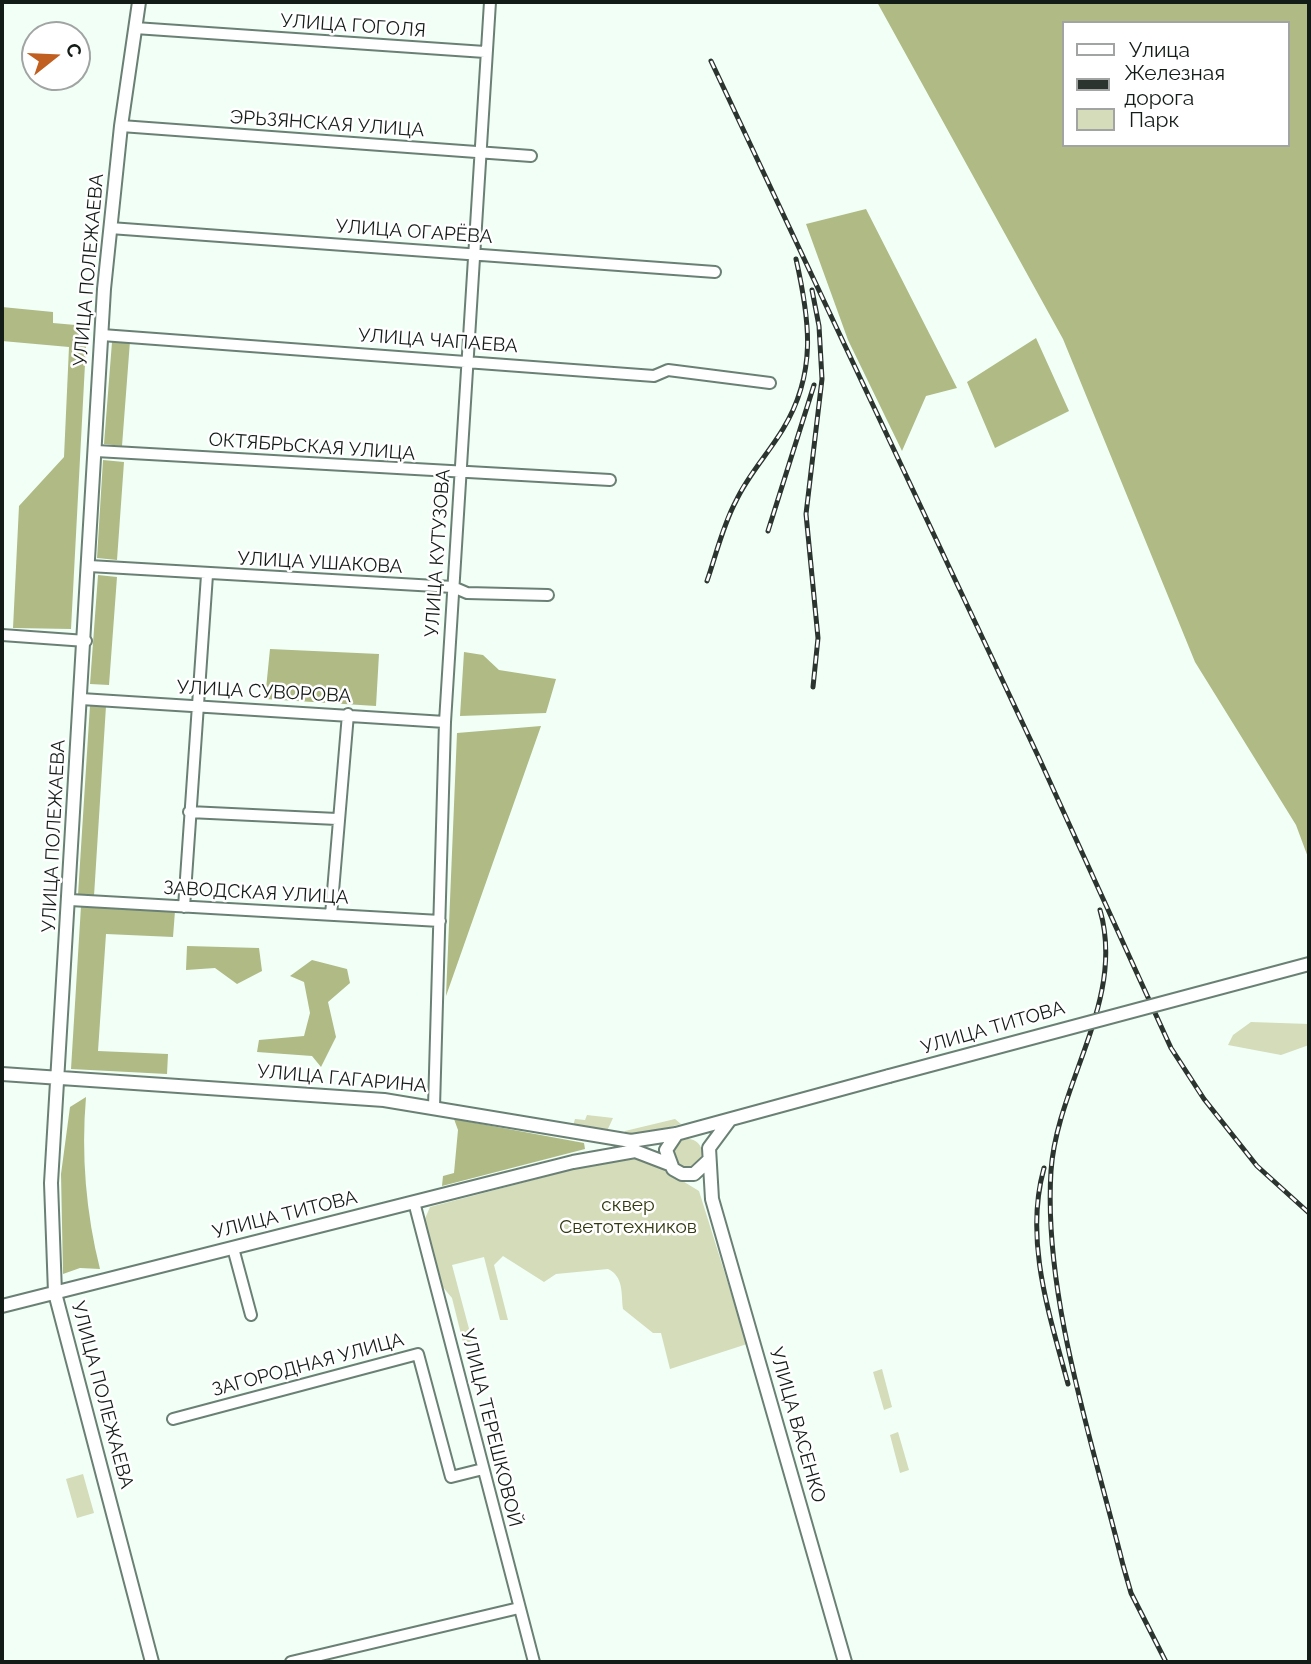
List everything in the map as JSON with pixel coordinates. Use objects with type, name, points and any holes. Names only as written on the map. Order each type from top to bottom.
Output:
[{"type":"main road","name":"УЛИЦА ПОЛЕЖАЕВА","points":[[139,2],[110,228],[51,1175],[55,1293],[152,1662]]},
{"type":"main road","name":"УЛИЦА ТИТОВА","points":[[682,1133],[1309,964]]},
{"type":"main road","name":"УЛИЦА ГАГАРИНА","points":[[2,1074],[384,1100],[615,1139],[646,1141],[682,1133]]},
{"type":"main road","points":[[709,1154],[699,1134],[682,1133],[667,1145],[669,1164],[677,1172],[688,1175],[700,1171],[709,1154],[719,1131],[732,1118]]},
{"type":"main road","points":[[578,1161],[591,1145],[583,1133]]},
{"type":"main road","points":[[615,1139],[644,1153]]},
{"type":"main road","name":"УЛИЦА ТИТОВА","points":[[2,1306],[624,1151],[644,1153],[669,1164]]},
{"type":"main road","name":"УЛИЦА ВАСЕНКО","points":[[709,1154],[712,1199],[845,1662]]},
{"type":"main road","name":"УЛИЦА ВАСЕНКО","points":[[688,1175],[712,1199]]},
{"type":"street","name":"УЛИЦА КУТУЗОВА","points":[[434,1107],[445,722],[490,2]]},
{"type":"street","name":"УЛИЦА ГОГОЛЯ","points":[[135,28],[485,52]]},
{"type":"street","name":"ЭРЬЗЯНСКАЯ УЛИЦА","points":[[121,126],[531,156]]},
{"type":"street","name":"УЛИЦА ОГАРЁВА","points":[[110,228],[715,272]]},
{"type":"street","name":"УЛИЦА ЧАПАЕВА","points":[[102,335],[654,376],[668,370],[770,383]]},
{"type":"street","name":"ОКТЯБРЬСКАЯ УЛИЦА","points":[[96,451],[461,474],[610,480]]},
{"type":"street","name":"УЛИЦА УШАКОВА","points":[[89,566],[207,575],[453,587],[467,593],[548,595]]},
{"type":"street","points":[[184,907],[207,575]]},
{"type":"street","points":[[2,635],[86,640]]},
{"type":"street","name":"УЛИЦА СУВОРОВА","points":[[81,699],[445,722]]},
{"type":"street","points":[[331,915],[337,818],[348,714]]},
{"type":"street","points":[[189,812],[337,818]]},
{"type":"street","name":"ЗАВОДСКАЯ УЛИЦА","points":[[70,901],[440,921]]},
{"type":"street","name":"УЛИЦА ТЕРЕШКОВОЙ","points":[[414,1202],[534,1662]]},
{"type":"street","points":[[233,1248],[251,1315]]},
{"type":"street","name":"ЗАГОРОДНАЯ УЛИЦА","points":[[173,1419],[418,1354],[451,1477],[483,1469]]},
{"type":"street","points":[[291,1662],[519,1608]]},
{"type":"green space","points":[[877,2],[1309,2],[1309,860],[1296,825],[1195,662],[1063,339]]},
{"type":"green space","points":[[866,209],[957,388],[926,396],[902,451],[848,340],[806,224]]},
{"type":"green space","points":[[2,307],[53,312],[53,323],[87,326],[71,629],[13,628],[19,506],[64,457],[69,347],[2,341]]},
{"type":"green space","points":[[1036,338],[1069,411],[995,448],[967,382]]},
{"type":"green space","points":[[130,341],[122,446],[104,444],[112,342]]},
{"type":"green space","points":[[103,460],[124,462],[117,560],[97,558]]},
{"type":"green space","points":[[98,575],[117,577],[109,685],[90,684]]},
{"type":"green space","points":[[270,649],[379,654],[376,706],[265,699]]},
{"type":"green space","points":[[464,652],[483,655],[499,670],[556,679],[546,713],[460,716]]},
{"type":"green space","points":[[90,705],[106,706],[94,896],[78,895]]},
{"type":"green space","points":[[541,726],[446,996],[457,733]]},
{"type":"green space","points":[[81,906],[175,911],[173,937],[106,934],[98,1051],[168,1054],[167,1074],[71,1069]]},
{"type":"green space","points":[[187,946],[259,948],[262,971],[237,984],[215,968],[186,970]]},
{"type":"green space","points":[[312,960],[347,969],[350,983],[328,1002],[336,1037],[321,1067],[312,1056],[257,1052],[259,1040],[304,1036],[310,1013],[304,982],[290,976]]},
{"type":"green space","points":[[1251,1022],[1309,1024],[1309,1045],[1281,1055],[1228,1045],[1233,1035]]},
{"type":"green space","points":[[86,1097],[86,1184],[100,1269],[80,1268],[63,1274],[61,1174],[70,1107]]},
{"type":"green space","points":[[587,1115],[613,1118],[607,1131],[573,1126],[575,1119],[585,1120]]},
{"type":"green space","points":[[454,1119],[584,1143],[585,1149],[442,1186],[443,1176],[454,1173],[458,1130]]},
{"type":"green space","points":[[675,1119],[681,1124],[637,1136],[623,1135],[625,1131]]},
{"type":"green space","points":[[688,1139],[698,1143],[702,1153],[698,1163],[688,1167],[678,1163],[674,1153],[678,1143]]},
{"type":"green space","name":"сквер Светотехников","points":[[639,1158],[653,1163],[699,1191],[747,1344],[670,1369],[661,1333],[653,1333],[623,1309],[621,1286],[613,1272],[608,1269],[556,1274],[544,1282],[503,1256],[494,1265],[508,1320],[500,1320],[484,1257],[452,1265],[472,1340],[463,1342],[452,1298],[442,1286],[424,1221],[430,1207],[613,1159]]},
{"type":"green space","points":[[882,1369],[892,1407],[884,1410],[873,1372]]},
{"type":"green space","points":[[898,1432],[909,1470],[900,1473],[890,1435]]},
{"type":"green space","points":[[83,1474],[94,1513],[77,1518],[66,1479]]},
{"type":"railway","points":[[711,61],[1039,758],[1171,1048],[1204,1099],[1257,1166],[1309,1213]]},
{"type":"railway","points":[[707,581],[731,510],[746,482],[783,429],[801,388],[806,367],[807,325],[796,259]]},
{"type":"railway","points":[[812,290],[819,326],[822,379],[806,514],[818,638],[813,687]]},
{"type":"railway","points":[[768,531],[814,385]]},
{"type":"railway","points":[[1100,910],[1106,943],[1098,1009],[1065,1106],[1051,1171],[1055,1268],[1073,1370],[1123,1565],[1131,1593],[1166,1662]]},
{"type":"railway","points":[[1044,1168],[1039,1195],[1038,1249],[1041,1276],[1068,1384]]}]
